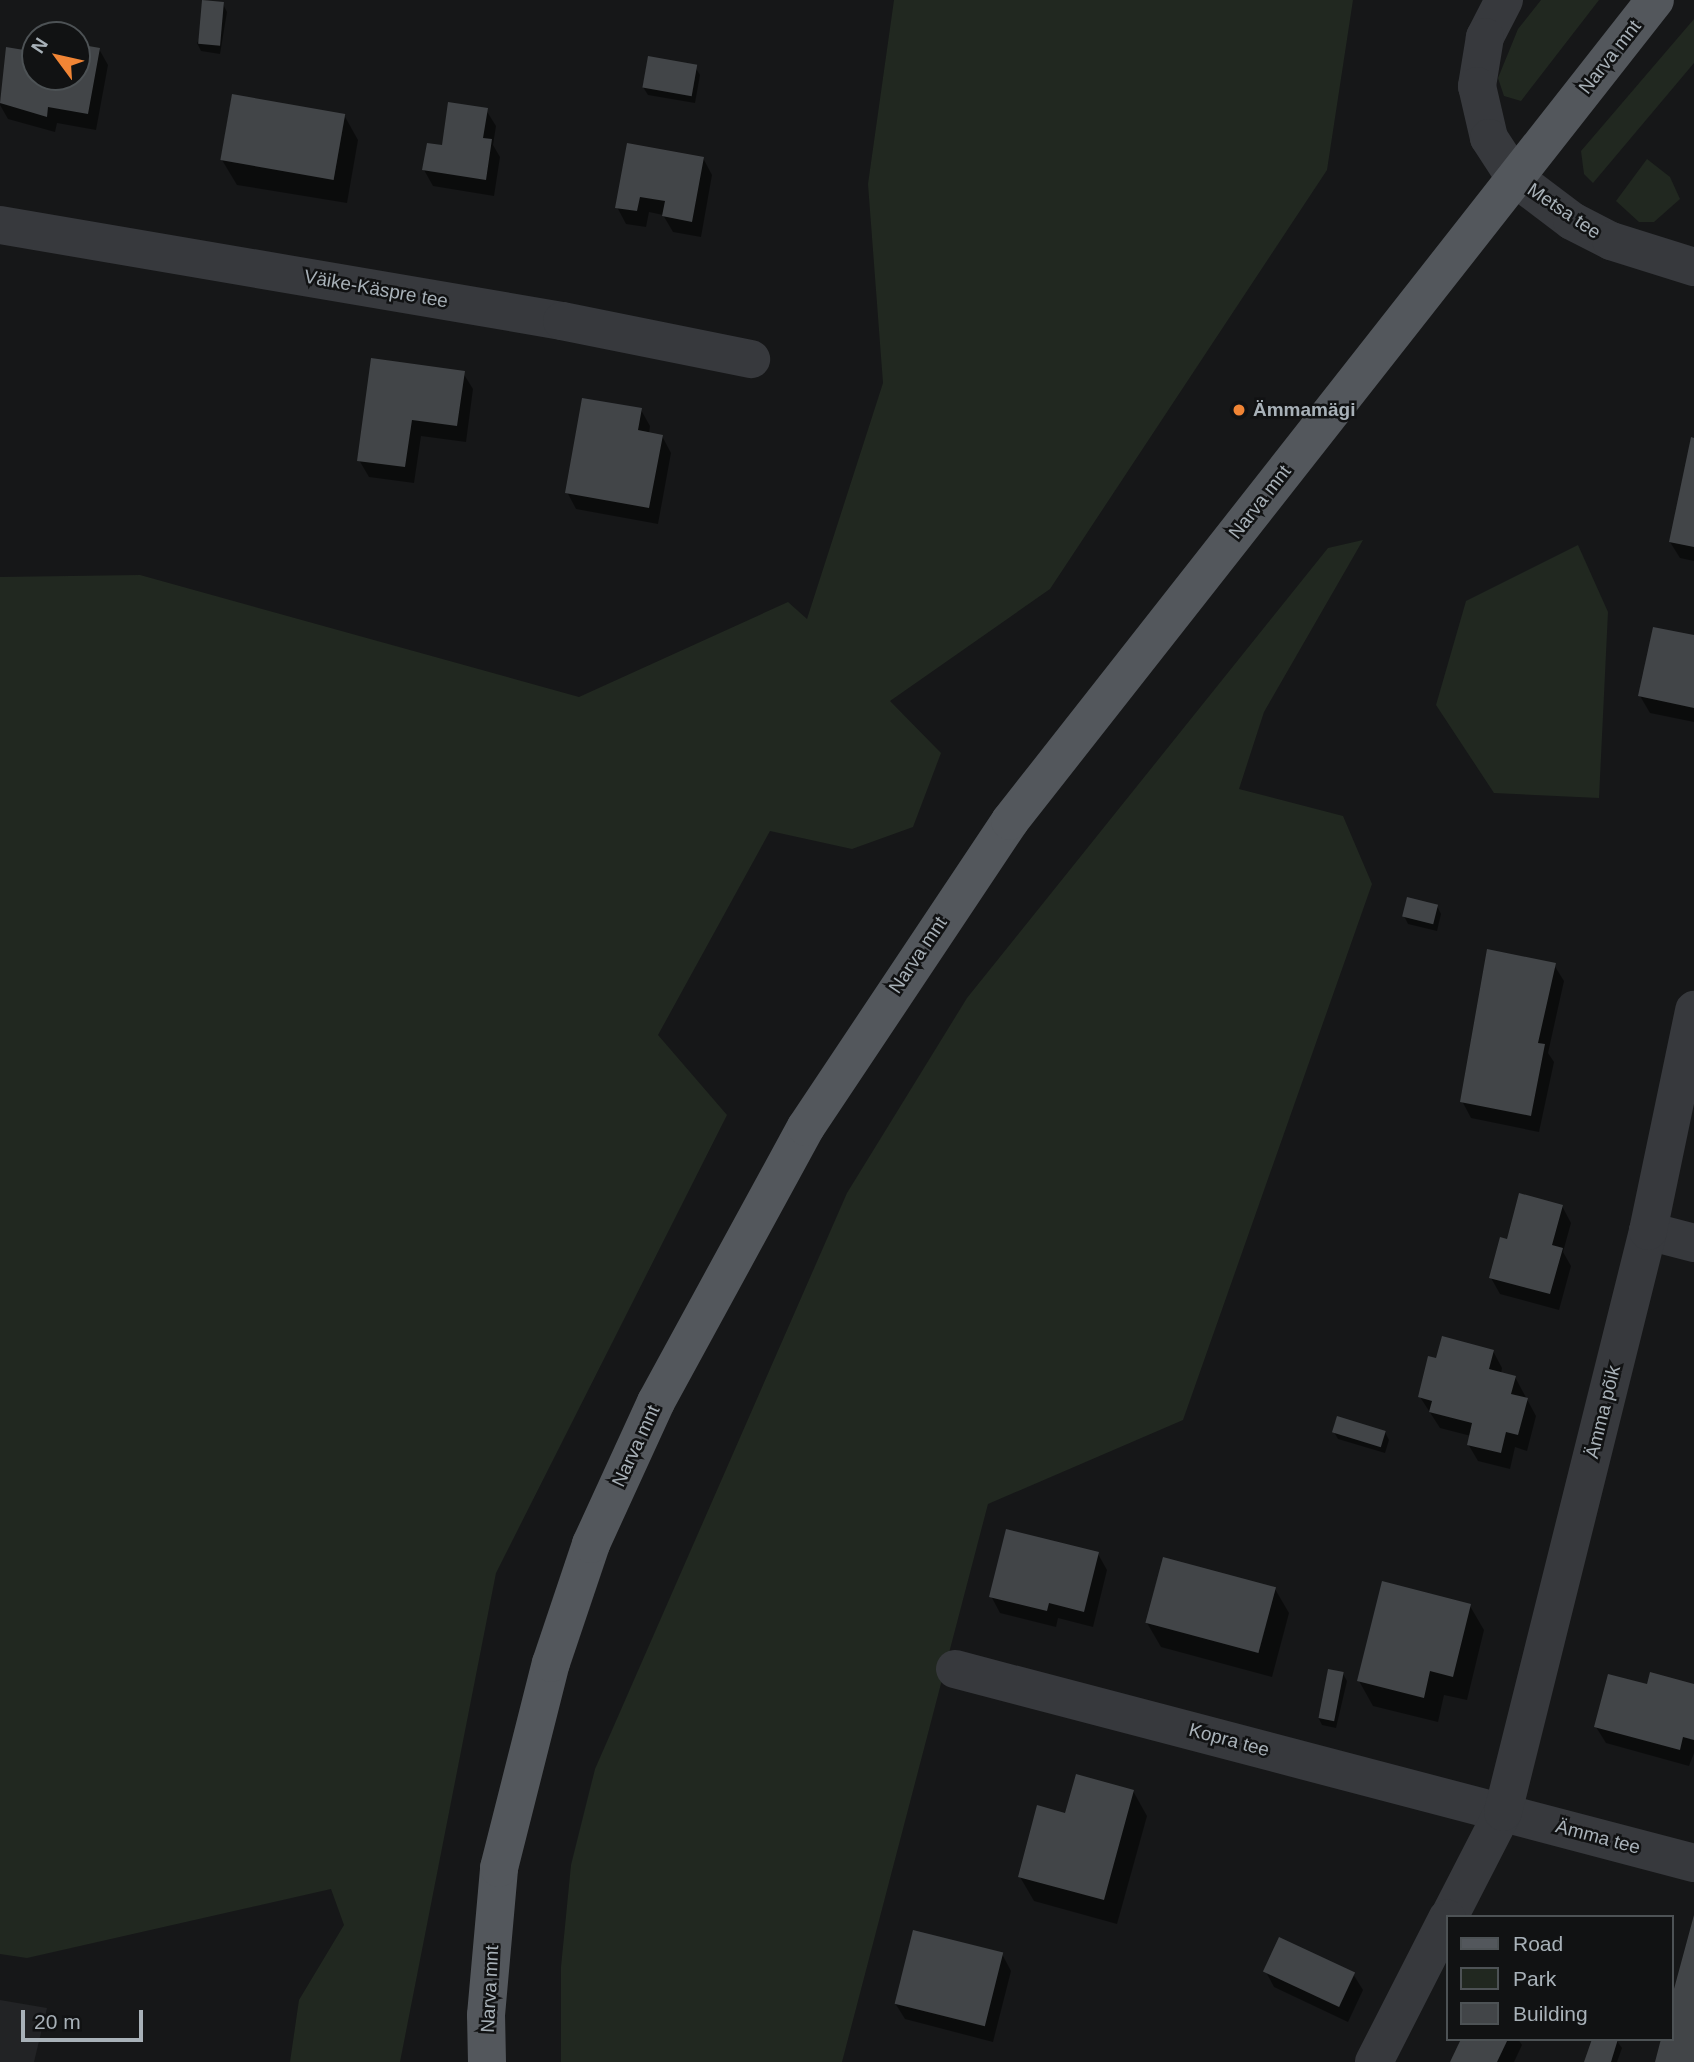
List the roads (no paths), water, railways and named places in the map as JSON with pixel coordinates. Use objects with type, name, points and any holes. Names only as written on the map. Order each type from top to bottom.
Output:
[{"type":"main road","name":"Narva mnt","points":[[487,2062],[486,2015],[499,1868],[551,1663],[591,1544],[656,1402],[721,1276],[806,1127],[1010,821],[1656,0]]},
{"type":"street","name":"Metsa tee","points":[[1504,0],[1485,37],[1477,86],[1489,138],[1515,177],[1572,221],[1611,241],[1691,256]]},
{"type":"street","name":"Väike-Käspre tee","points":[[0,225],[562,321],[751,359]]},
{"type":"street","name":"Ämma põik","points":[[1450,1915],[1503,1812],[1648,1231],[1694,1010]]},
{"type":"street","points":[[1648,1231],[1694,1243]]},
{"type":"street","name":"Kopra tee","points":[[955,1669],[1503,1812]]},
{"type":"street","name":"Ämma tee","points":[[1503,1812],[1694,1863]]},
{"type":"street","name":"Ämma põik","points":[[1374,2062],[1446,1922]]},
{"type":"place","name":"Ämmamägi","points":[[1239,410]]}]
